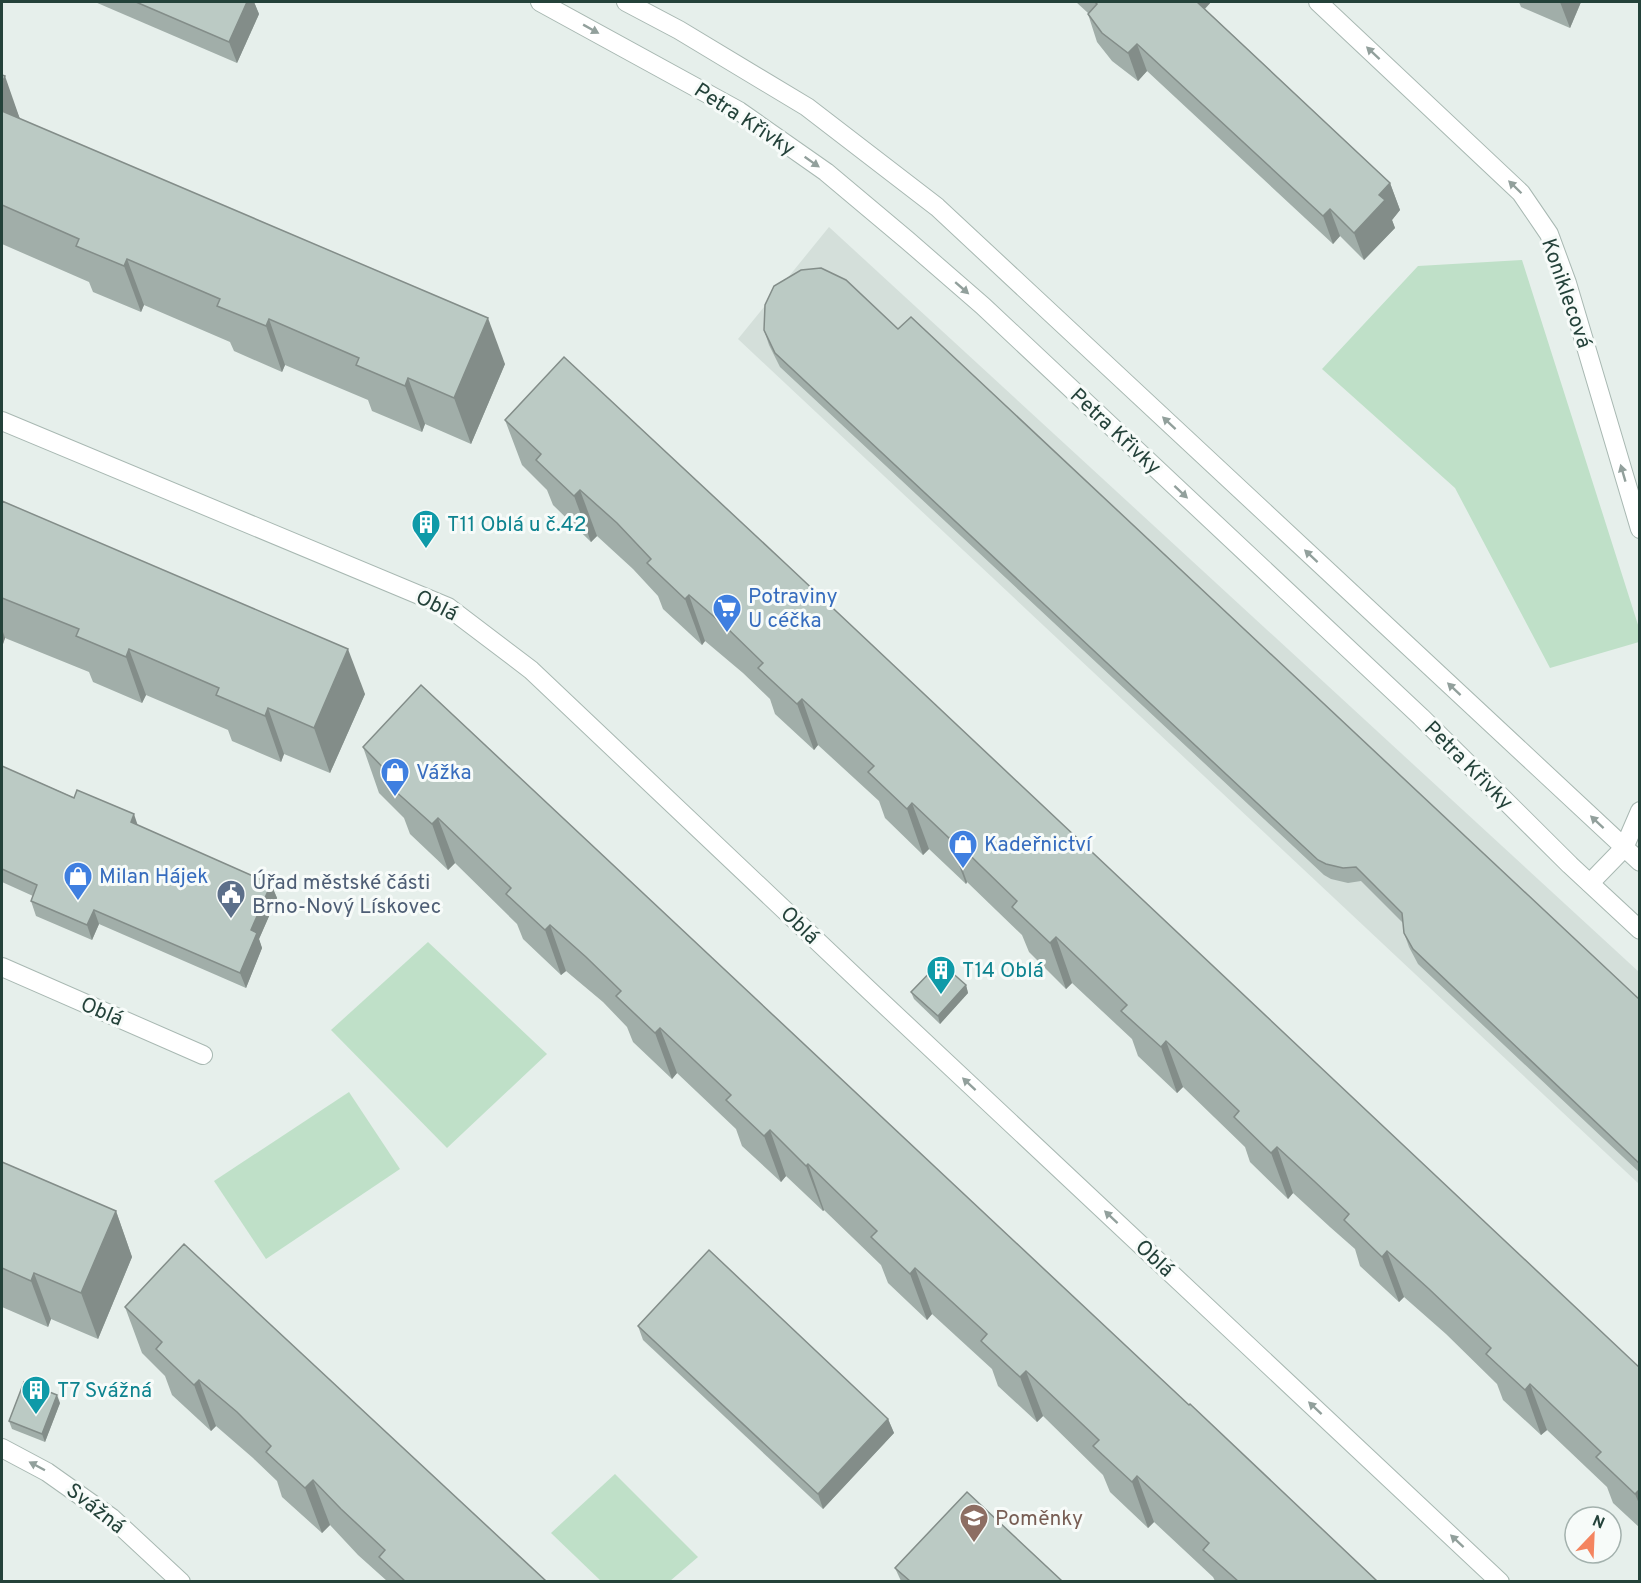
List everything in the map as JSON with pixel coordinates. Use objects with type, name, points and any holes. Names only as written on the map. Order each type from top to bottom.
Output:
[{"type":"street","name":"Petra Křivky","points":[[540,2],[739,111],[826,172],[983,306],[1421,717],[1640,930]]},
{"type":"street","name":"Petra Křivky","points":[[626,2],[679,30],[807,107],[937,207],[1640,862]]},
{"type":"street","name":"Koniklecová","points":[[1318,2],[1521,193],[1549,234],[1567,283],[1640,529]]},
{"type":"street","name":"Oblá","points":[[2,421],[448,607],[531,669],[879,1000],[1500,1581]]},
{"type":"street","points":[[1590,883],[1624,848],[1640,811]]},
{"type":"street","name":"Oblá","points":[[2,967],[203,1055]]},
{"type":"street","name":"Svážná","points":[[2,1448],[47,1472],[111,1518],[181,1581]]},
{"type":"shaded area","points":[[829,227],[1639,972],[1639,1184],[738,339]]},
{"type":"green space","points":[[1522,260],[1639,628],[1639,642],[1550,668],[1455,488],[1322,369],[1418,266]]},
{"type":"green space","points":[[428,942],[547,1054],[447,1148],[331,1030]]},
{"type":"green space","points":[[349,1092],[400,1169],[266,1259],[214,1181]]},
{"type":"green space","points":[[615,1474],[698,1557],[670,1581],[601,1581],[551,1533]]},
{"type":"building","points":[[136,2],[247,2],[229,42]]},
{"type":"building","points":[[1095,2],[1197,2],[1390,183],[1379,195],[1385,200],[1354,233],[1330,209],[1323,216],[1137,44],[1128,53],[1102,33],[1088,14],[1097,4]]},
{"type":"building","points":[[2,111],[488,318],[454,398],[408,378],[405,386],[356,365],[359,358],[269,319],[266,326],[217,306],[220,299],[127,259],[124,266],[76,246],[79,239],[2,205]]},
{"type":"building","points":[[821,268],[846,280],[898,329],[911,317],[1640,1000],[1640,1164],[1413,949],[1404,933],[1402,913],[1356,867],[1343,868],[1318,860],[775,353],[764,330],[765,305],[774,286],[801,270]]},
{"type":"building","points":[[564,357],[1640,1368],[1640,1489],[1635,1494],[1596,1457],[1601,1452],[1530,1384],[1525,1390],[1486,1354],[1491,1348],[1429,1289],[1387,1251],[1382,1257],[1344,1220],[1349,1214],[1314,1181],[1277,1147],[1271,1153],[1234,1117],[1239,1111],[1166,1041],[1161,1047],[1121,1011],[1127,1005],[1056,937],[1050,943],[1012,907],[1017,901],[951,837],[949,838],[912,803],[907,809],[868,772],[874,766],[802,699],[797,704],[758,668],[763,663],[726,627],[689,595],[685,599],[647,563],[651,559],[617,523],[580,490],[574,496],[536,460],[541,454],[505,420]]},
{"type":"building","points":[[2,501],[348,649],[314,728],[268,708],[265,716],[216,695],[219,688],[129,649],[126,657],[76,636],[79,629],[2,598]]},
{"type":"building","points":[[421,685],[1377,1581],[1238,1581],[1203,1550],[1209,1543],[1137,1476],[1132,1482],[1093,1446],[1099,1440],[1026,1371],[1020,1377],[981,1341],[987,1334],[915,1268],[910,1274],[871,1237],[877,1231],[808,1164],[806,1166],[770,1130],[764,1136],[726,1100],[731,1095],[660,1028],[655,1033],[616,996],[621,991],[586,957],[550,925],[545,930],[506,894],[511,888],[438,818],[432,824],[393,789],[398,783],[363,747]]},
{"type":"building","points":[[2,766],[74,798],[77,790],[134,814],[131,822],[271,884],[251,930],[257,933],[240,973],[94,910],[87,925],[31,901],[37,885],[2,869]]},
{"type":"building","name":"T14 Oblá","points":[[940,962],[966,985],[938,1016],[911,992]]},
{"type":"building","points":[[2,1162],[116,1211],[81,1293],[34,1273],[31,1281],[2,1268]]},
{"type":"building","points":[[184,1244],[546,1581],[405,1581],[379,1557],[385,1550],[313,1480],[305,1488],[266,1452],[271,1446],[237,1412],[199,1380],[194,1385],[156,1349],[162,1342],[125,1307]]},
{"type":"building","points":[[709,1250],[888,1419],[818,1494],[638,1326]]},
{"type":"building","name":"T7 Svážná","points":[[24,1382],[57,1395],[42,1434],[9,1421]]},
{"type":"building","name":"Poměnky","points":[[967,1492],[1062,1581],[910,1581],[895,1568]]},
{"type":"place","name":"T11 Oblá u č.42","points":[[426,550]]},
{"type":"place","name":"Potraviny U céčka","points":[[727,634]]},
{"type":"place","name":"Vážka","points":[[395,798]]},
{"type":"place","name":"Kadeřnictví","points":[[963,870]]},
{"type":"place","name":"Milan Hájek","points":[[78,902]]},
{"type":"place","name":"Úřad městské části Brno-Nový Lískovec","points":[[231,920]]},
{"type":"place","name":"T14 Oblá","points":[[941,996]]},
{"type":"place","name":"T7 Svážná","points":[[36,1416]]},
{"type":"place","name":"Poměnky","points":[[974,1544]]}]
